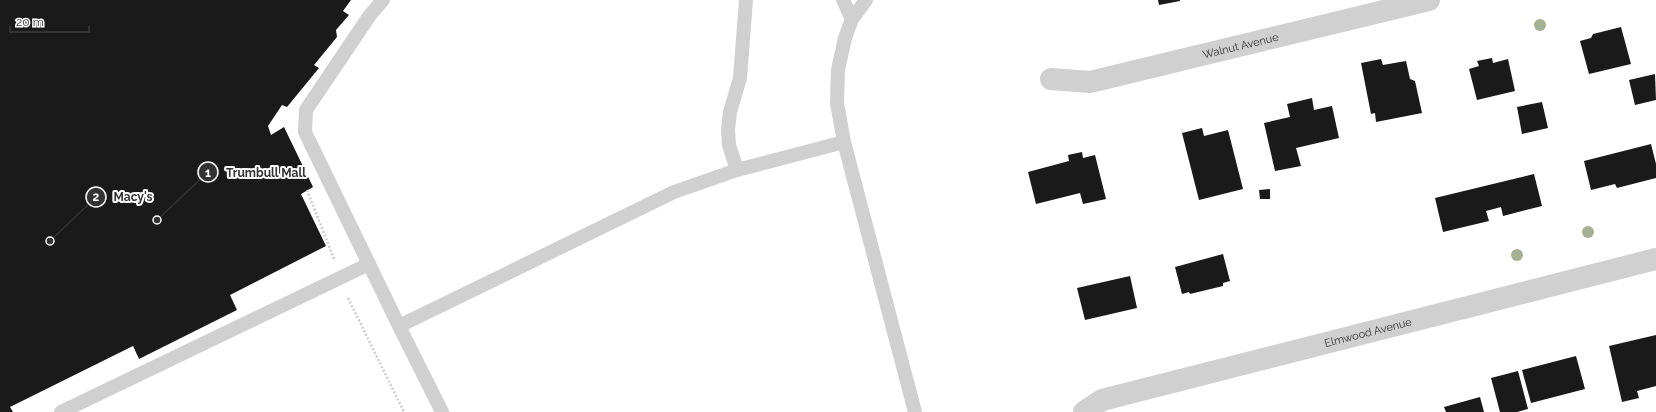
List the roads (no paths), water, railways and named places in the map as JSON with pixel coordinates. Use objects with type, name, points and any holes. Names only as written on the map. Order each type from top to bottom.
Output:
[{"type":"street","name":"Walnut Avenue","points":[[1050,79],[1090,82],[1429,0]]},
{"type":"street","name":"Elmwood Avenue","points":[[1084,412],[1102,400],[1656,260]]},
{"type":"lane","points":[[383,0],[370,15],[306,110],[305,132],[442,412]]},
{"type":"lane","points":[[737,170],[729,145],[728,130],[730,112],[740,78],[746,0]]},
{"type":"lane","points":[[843,0],[852,19]]},
{"type":"lane","points":[[866,0],[852,19],[845,38],[838,70],[837,104],[844,142],[915,412]]},
{"type":"lane","points":[[399,326],[674,192],[737,170],[844,142]]},
{"type":"lane","points":[[61,412],[369,264]]},
{"type":"place","name":"Trumbull Mall","points":[[157,220]]},
{"type":"place","name":"Macy's","points":[[50,241]]}]
